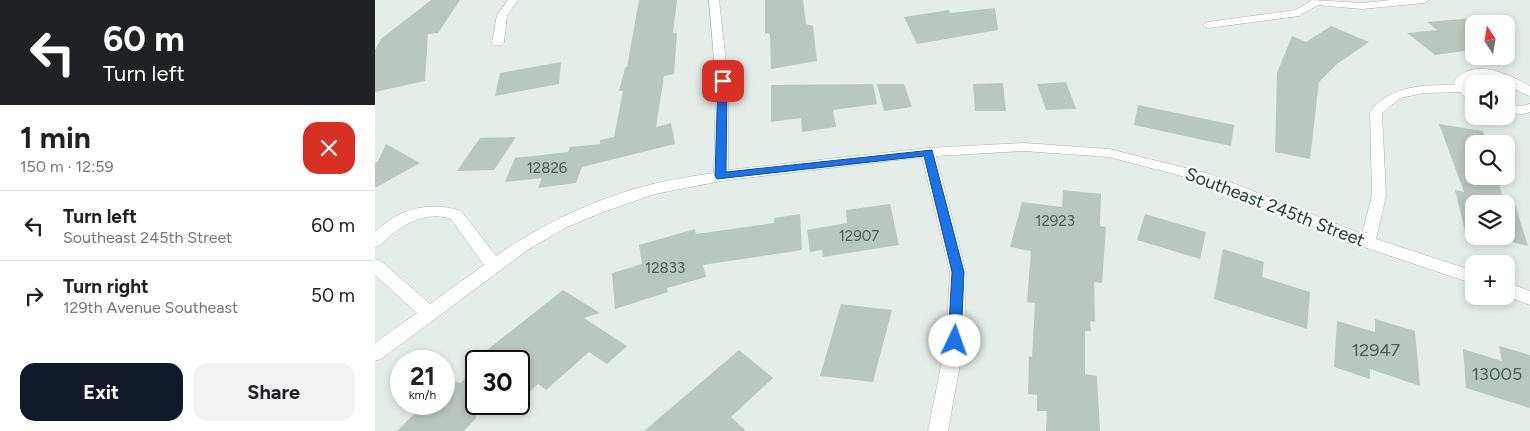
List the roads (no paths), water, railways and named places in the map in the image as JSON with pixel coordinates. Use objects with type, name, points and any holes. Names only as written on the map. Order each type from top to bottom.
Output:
[{"type":"street","points":[[498,43],[502,15],[513,0]]},
{"type":"street","points":[[714,0],[723,81],[721,176]]},
{"type":"street","points":[[1208,25],[1299,14],[1312,1],[1362,6],[1424,0]]},
{"type":"street","points":[[1367,242],[1379,196],[1377,112],[1396,96],[1424,89],[1463,88],[1460,82],[1462,77],[1468,74],[1483,73],[1514,81],[1530,92]]},
{"type":"street","points":[[1515,110],[1530,108]]},
{"type":"street","name":"Southeast 245th Street","points":[[375,353],[523,245],[562,223],[598,208],[653,189],[721,176],[928,152],[1024,147],[1109,153],[1205,177],[1367,242],[1465,275]]},
{"type":"street","points":[[928,152],[958,272],[955,341],[938,431]]},
{"type":"street","points":[[375,241],[396,223],[409,216],[424,212],[448,211],[456,215],[494,266]]},
{"type":"street","points":[[375,265],[430,314]]},
{"type":"street","points":[[1515,293],[1530,298]]}]
